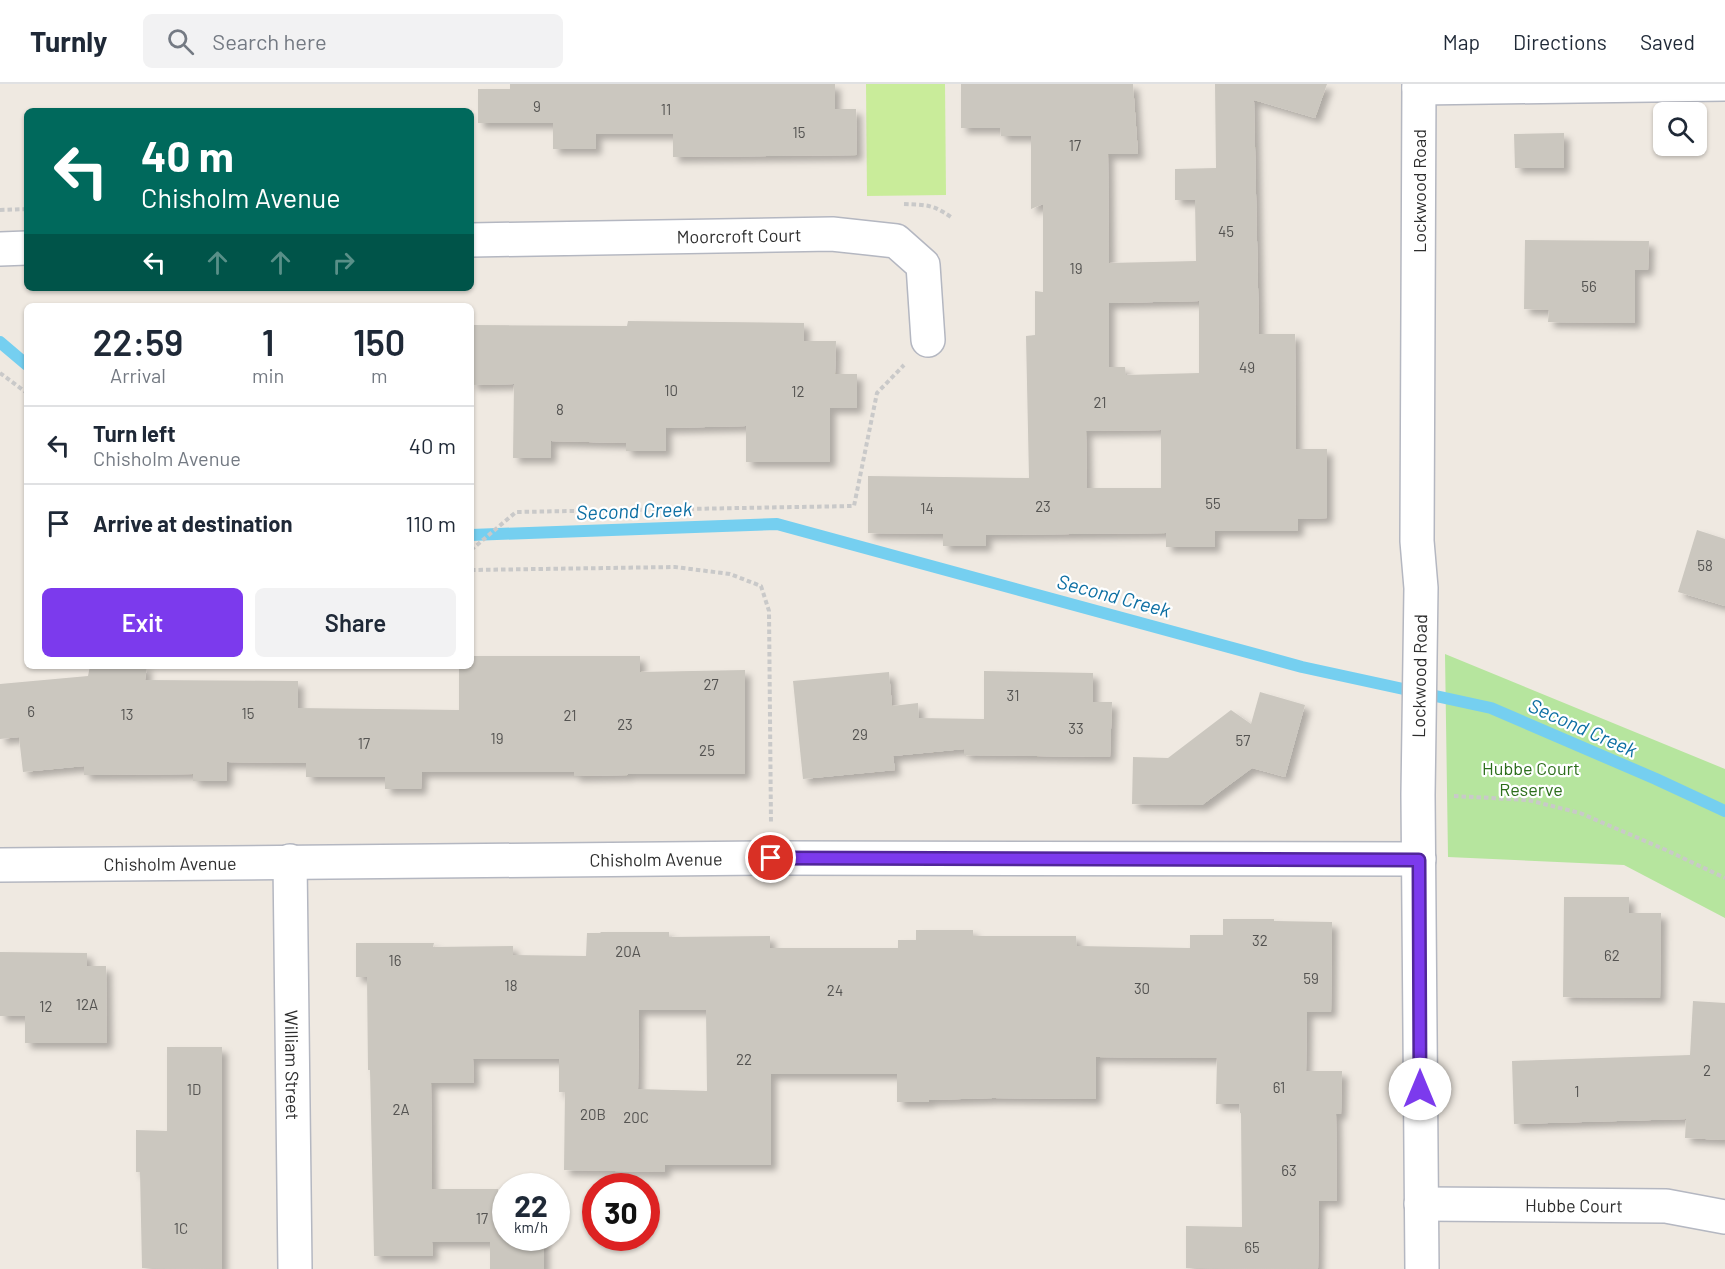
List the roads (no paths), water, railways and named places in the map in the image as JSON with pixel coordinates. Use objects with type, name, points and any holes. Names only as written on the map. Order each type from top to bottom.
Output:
[{"type":"street","points":[[1419,86],[1725,84]]},
{"type":"street","name":"Lockwood Road","points":[[1419,86],[1417,542],[1421,588],[1418,795],[1422,1269]]},
{"type":"street","name":"Moorcroft Court","points":[[474,240],[832,234],[896,242],[923,265],[928,340]]},
{"type":"street","points":[[0,249],[24,248]]},
{"type":"street","name":"Chisholm Avenue","points":[[0,865],[771,858],[1419,860]]},
{"type":"street","name":"William Street","points":[[290,861],[295,1269]]},
{"type":"street","name":"Hubbe Court","points":[[1421,1204],[1666,1206],[1725,1217]]},
{"type":"waterway","name":"Second Creek","points":[[0,342],[24,362]]},
{"type":"waterway","name":"Second Creek","points":[[474,535],[777,524],[1302,667],[1491,708],[1725,811]]},
{"type":"park label","name":"Hubbe Court Reserve","points":[[1531,778]]}]
